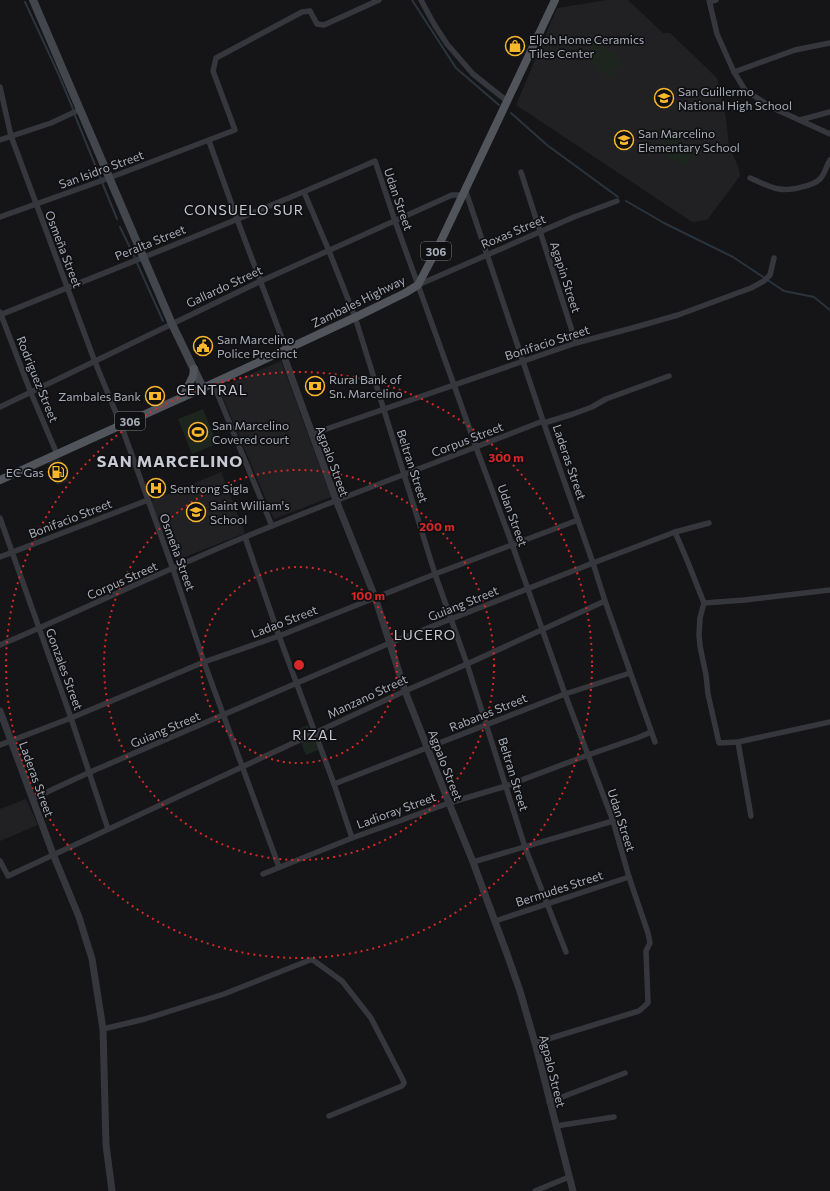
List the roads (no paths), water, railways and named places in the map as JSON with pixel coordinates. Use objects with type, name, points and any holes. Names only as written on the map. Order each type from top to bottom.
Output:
[{"type":"main road","points":[[33,0],[172,324],[203,388]]},
{"type":"main road","name":"Zambales Highway","points":[[0,480],[214,383],[405,293],[418,285],[439,245],[555,0]]},
{"type":"main road","points":[[183,397],[193,376],[194,368]]},
{"type":"street","name":"San Isidro Street","points":[[0,217],[209,141],[235,130],[213,71],[216,58],[302,12],[310,11],[316,24],[324,25],[379,0]]},
{"type":"street","points":[[421,0],[447,44],[473,74],[507,100]]},
{"type":"street","points":[[716,0],[709,1],[717,34],[734,72],[745,90],[773,108],[830,134]]},
{"type":"street","points":[[734,72],[795,50],[830,43]]},
{"type":"street","name":"Osmeña Street","points":[[0,88],[11,136],[95,362],[121,425],[173,569],[204,662],[279,867]]},
{"type":"street","points":[[0,140],[51,122],[81,109]]},
{"type":"street","points":[[800,120],[830,112]]},
{"type":"street","name":"Agpalo Street","points":[[209,141],[237,220],[261,281],[312,434],[336,500],[375,597],[405,691],[473,862],[520,991],[573,1191]]},
{"type":"street","points":[[750,178],[778,189],[794,189],[820,180],[830,160]]},
{"type":"street","name":"Peralta Street","points":[[0,313],[237,220],[375,161]]},
{"type":"street","name":"Udan Street","points":[[375,161],[395,221],[565,694],[613,821],[650,943],[646,951],[648,1003],[639,1011],[535,1043]]},
{"type":"street","name":"Agapin Street","points":[[521,172],[576,343]]},
{"type":"street","name":"Beltran Street","points":[[304,192],[355,317],[435,574],[467,664],[525,847],[566,952]]},
{"type":"street","name":"Gallardo Street","points":[[0,407],[261,281],[452,195],[464,192]]},
{"type":"street","name":"Laderas Street","points":[[464,192],[488,254],[605,601],[655,742]]},
{"type":"street","name":"Roxas Street","points":[[418,285],[574,217],[617,201]]},
{"type":"street","name":"Bonifacio Street","points":[[312,434],[576,343],[678,314],[751,288],[764,281],[770,275],[774,258]]},
{"type":"street","name":"Rodriguez Street","points":[[0,313],[56,454]]},
{"type":"street","name":"Corpus Street","points":[[0,645],[245,537],[336,500],[544,422],[579,412],[606,399],[669,376]]},
{"type":"street","points":[[214,383],[272,526]]},
{"type":"street","name":"Bonifacio Street","points":[[0,557],[148,500]]},
{"type":"street","name":"Gonzales Street","points":[[0,518],[108,829]]},
{"type":"street","name":"Ladao Street","points":[[0,745],[70,718],[204,662],[279,636],[375,597],[578,520]]},
{"type":"street","name":"Guiang Street","points":[[32,798],[390,643],[675,532],[710,523]]},
{"type":"street","points":[[675,532],[704,603],[700,618],[699,635],[708,686],[708,694],[719,743],[738,742],[830,722]]},
{"type":"street","points":[[245,537],[352,838]]},
{"type":"street","points":[[704,603],[745,600],[830,590]]},
{"type":"street","name":"Manzano Street","points":[[0,861],[8,876],[242,766],[605,601]]},
{"type":"street","name":"Rabanes Street","points":[[334,784],[565,694],[630,673]]},
{"type":"street","name":"Laderas Street","points":[[0,711],[52,854],[79,917],[92,959],[103,1029],[106,1145],[112,1191]]},
{"type":"street","name":"Ladioray Street","points":[[263,874],[352,838],[449,803],[506,786],[651,732]]},
{"type":"street","points":[[738,742],[751,816]]},
{"type":"street","points":[[473,862],[613,821]]},
{"type":"street","name":"Bermudes Street","points":[[495,921],[629,877]]},
{"type":"street","points":[[103,1029],[145,1019],[224,994],[310,960],[314,960],[342,981],[371,1018],[404,1080],[402,1086],[329,1116]]},
{"type":"street","points":[[550,1102],[625,1073]]},
{"type":"street","points":[[556,1126],[614,1118]]},
{"type":"street","points":[[535,1191],[569,1177]]},
{"type":"waterway","points":[[412,0],[456,68],[499,105]]},
{"type":"waterway","points":[[25,2],[73,109]]},
{"type":"waterway","points":[[74,113],[117,219]]},
{"type":"waterway","points":[[511,113],[547,145],[618,197]]},
{"type":"waterway","points":[[626,201],[664,223],[733,257],[784,291],[814,297],[830,310]]},
{"type":"waterway","points":[[120,227],[135,258]]},
{"type":"waterway","points":[[137,263],[163,321]]},
{"type":"place","name":"Eljoh Home Ceramics Tiles Center","points":[[515,46]]},
{"type":"place","name":"San Guillermo National High School","points":[[664,98]]},
{"type":"place","name":"San Marcelino Elementary School","points":[[624,140]]},
{"type":"place","name":"San Marcelino Police Precinct","points":[[203,346]]},
{"type":"place","name":"Rural Bank of Sn. Marcelino","points":[[315,386]]},
{"type":"place","name":"Zambales Bank","points":[[155,396]]},
{"type":"place","name":"San Marcelino Covered court","points":[[198,432]]},
{"type":"place","name":"EC Gas","points":[[58,472]]},
{"type":"place","name":"Sentrong Sigla","points":[[156,488]]},
{"type":"place","name":"Saint William's School","points":[[196,512]]},
{"type":"district","name":"CONSUELO SUR","points":[[244,209]]},
{"type":"district","name":"CENTRAL","points":[[212,389]]},
{"type":"district","name":"SAN MARCELINO","points":[[170,460]]},
{"type":"district","name":"LUCERO","points":[[425,634]]},
{"type":"district","name":"RIZAL","points":[[315,734]]}]
